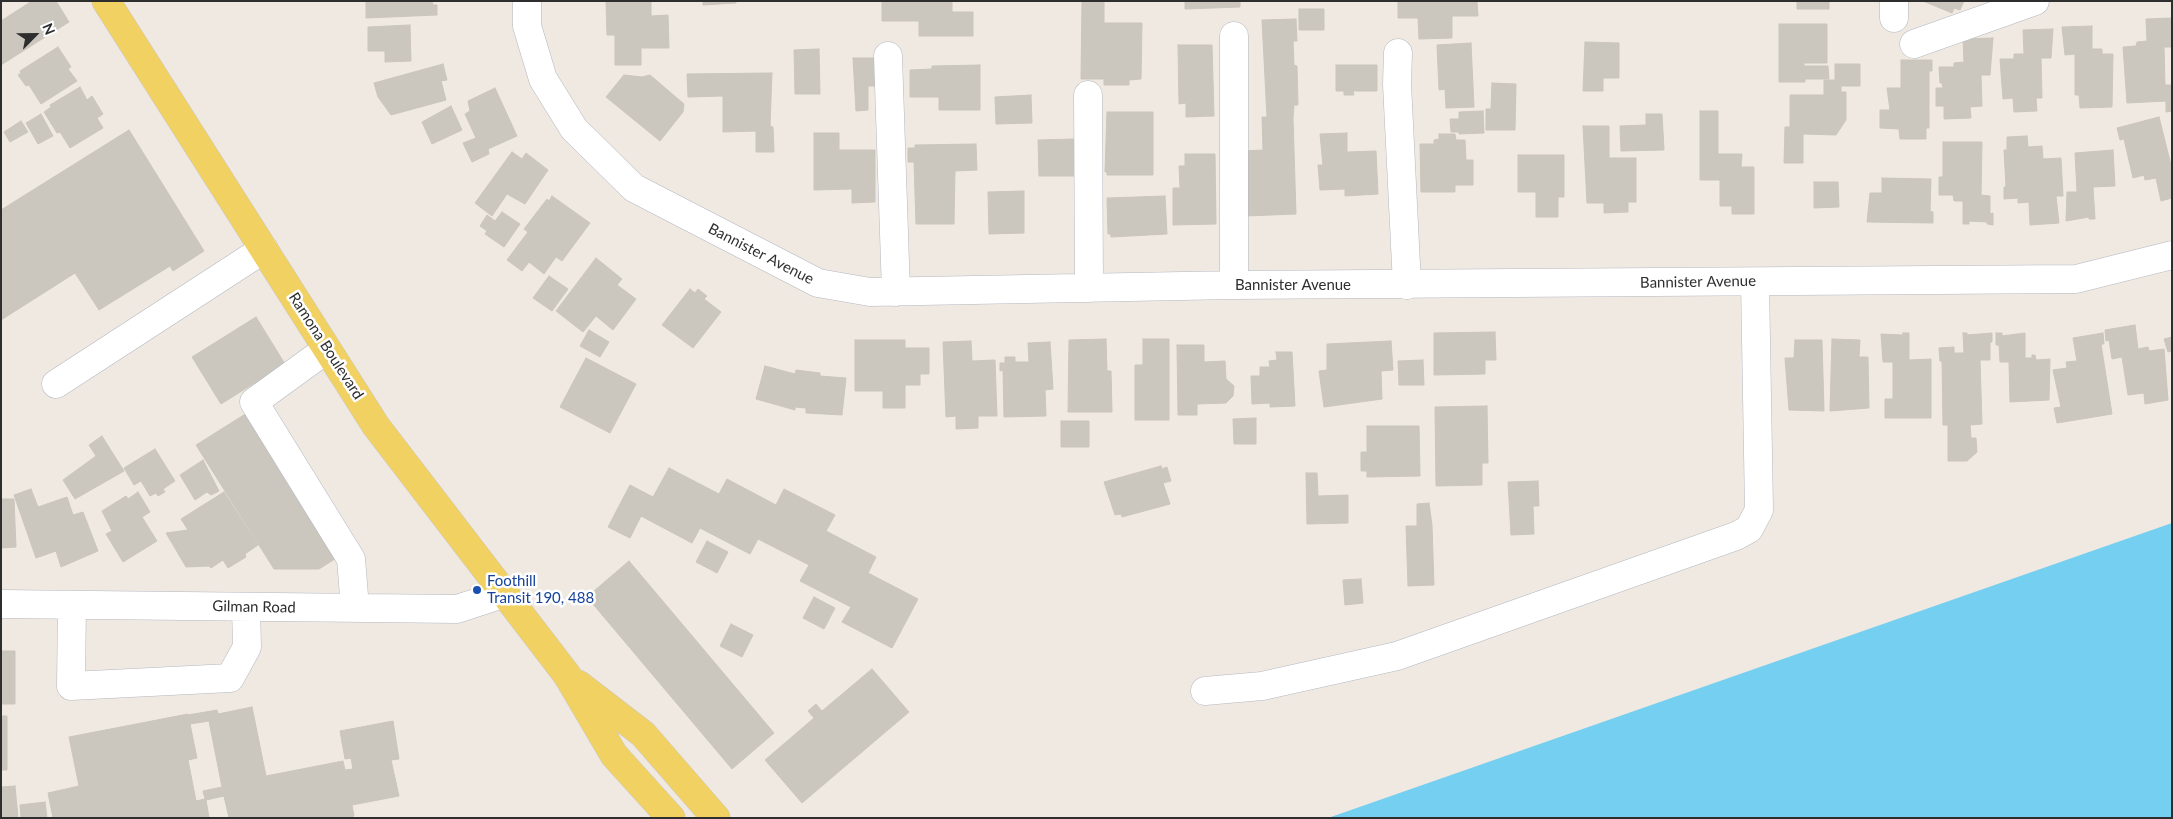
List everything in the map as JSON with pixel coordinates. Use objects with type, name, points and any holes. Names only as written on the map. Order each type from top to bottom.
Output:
[{"type":"main road","name":"Ramona Boulevard","points":[[106,1],[376,426],[567,676],[614,755],[671,818]]},
{"type":"main road","name":"Ramona Boulevard","points":[[567,676],[643,734],[716,818]]},
{"type":"street","points":[[1914,44],[2035,1]]},
{"type":"street","name":"Bannister Avenue","points":[[527,14],[543,79],[574,130],[634,188],[818,283],[870,292],[1234,285],[2076,279],[2172,255]]},
{"type":"street","points":[[1234,36],[1234,285]]},
{"type":"street","points":[[1398,53],[1407,285]]},
{"type":"street","points":[[888,56],[896,292]]},
{"type":"street","points":[[1088,95],[1091,254],[1089,288]]},
{"type":"street","points":[[56,384],[264,249]]},
{"type":"street","points":[[1205,691],[1262,686],[1397,656],[1736,536],[1749,529],[1759,510],[1755,282]]},
{"type":"street","points":[[327,349],[254,402],[351,559],[355,608]]},
{"type":"street","name":"Gilman Road","points":[[1,604],[457,609],[503,594]]},
{"type":"street","points":[[72,605],[71,686],[230,678],[247,647],[246,607]]},
{"type":"water","points":[[2172,523],[2172,818],[1328,818]]},
{"type":"building","points":[[32,1],[56,1],[69,22],[1,65],[1,21]]},
{"type":"building","points":[[366,1],[437,1],[432,2],[433,5],[437,5],[437,15],[366,18]]},
{"type":"building","points":[[606,1],[651,1],[651,16],[668,15],[669,48],[641,48],[641,65],[615,65],[615,35],[607,35]]},
{"type":"building","points":[[703,1],[736,1],[736,3],[703,5]]},
{"type":"building","points":[[882,1],[952,1],[952,12],[973,12],[973,36],[919,36],[919,21],[882,21]]},
{"type":"building","points":[[1082,1],[1104,1],[1104,23],[1142,23],[1141,79],[1129,80],[1129,85],[1104,85],[1104,79],[1081,79]]},
{"type":"building","points":[[1185,1],[1240,1],[1240,7],[1185,9]]},
{"type":"building","points":[[1398,1],[1477,1],[1478,16],[1452,16],[1452,38],[1419,39],[1418,18],[1398,18]]},
{"type":"building","points":[[1797,1],[1829,1],[1829,9],[1797,9]]},
{"type":"building","points":[[1923,1],[1964,1],[1960,10],[1954,8],[1952,13]]},
{"type":"building","points":[[1299,9],[1324,9],[1324,30],[1299,30]]},
{"type":"building","points":[[2172,18],[2172,47],[2164,47],[2165,85],[2172,85],[2172,111],[2166,112],[2166,101],[2127,103],[2123,47],[2136,46],[2137,42],[2147,41],[2146,19]]},
{"type":"building","points":[[1296,19],[1297,41],[1293,41],[1294,65],[1297,66],[1298,105],[1294,105],[1293,118],[1296,214],[1246,216],[1244,151],[1263,150],[1262,117],[1267,117],[1262,20]]},
{"type":"building","points":[[1779,24],[1827,24],[1827,63],[1804,63],[1804,66],[1828,66],[1829,79],[1805,79],[1805,82],[1779,82]]},
{"type":"building","points":[[410,25],[411,61],[385,62],[385,51],[368,51],[368,27]]},
{"type":"building","points":[[2092,26],[2092,49],[2102,49],[2102,54],[2113,54],[2112,107],[2080,108],[2079,95],[2075,95],[2075,54],[2065,55],[2062,27]]},
{"type":"building","points":[[2053,29],[2051,58],[2041,58],[2042,98],[2036,98],[2037,111],[2014,112],[2013,98],[2003,99],[2000,59],[2014,59],[2014,54],[2024,54],[2023,30]]},
{"type":"building","points":[[1993,38],[1990,75],[1981,75],[1982,106],[1970,107],[1971,118],[1944,119],[1944,106],[1936,106],[1936,88],[1943,88],[1942,83],[1940,83],[1939,67],[1954,67],[1954,63],[1964,62],[1963,39]]},
{"type":"building","points":[[1585,42],[1619,43],[1619,78],[1603,78],[1603,91],[1583,91]]},
{"type":"building","points":[[1471,43],[1474,107],[1446,108],[1445,89],[1439,90],[1437,45]]},
{"type":"building","points":[[1178,45],[1212,45],[1214,116],[1186,117],[1186,103],[1179,104]]},
{"type":"building","points":[[58,47],[71,67],[68,69],[77,81],[41,104],[29,85],[26,86],[18,75],[21,73],[20,71]]},
{"type":"building","points":[[819,49],[820,94],[795,94],[794,50]]},
{"type":"building","points":[[853,58],[875,58],[876,86],[868,86],[868,110],[856,111]]},
{"type":"building","points":[[1901,60],[1932,60],[1932,71],[1929,71],[1929,128],[1926,128],[1926,139],[1900,139],[1899,129],[1880,128],[1880,110],[1890,110],[1887,88],[1901,88]]},
{"type":"building","points":[[443,64],[447,80],[441,81],[446,100],[391,115],[378,97],[374,83]]},
{"type":"building","points":[[1835,64],[1860,64],[1860,86],[1841,86],[1841,92],[1846,92],[1846,120],[1836,135],[1803,134],[1803,163],[1784,163],[1785,127],[1790,127],[1790,95],[1824,95],[1824,80],[1835,80]]},
{"type":"building","points":[[980,65],[980,110],[939,110],[939,97],[910,97],[910,70],[932,69],[932,66]]},
{"type":"building","points":[[1336,65],[1377,65],[1377,91],[1353,91],[1354,95],[1344,95],[1344,91],[1336,91]]},
{"type":"building","points":[[772,73],[770,126],[773,127],[774,152],[756,152],[756,131],[723,132],[723,96],[688,97],[687,74]]},
{"type":"building","points":[[624,75],[642,77],[650,75],[684,104],[683,112],[660,141],[606,97]]},
{"type":"building","points":[[1492,83],[1516,84],[1515,130],[1486,130],[1486,109],[1491,109]]},
{"type":"building","points":[[80,87],[87,100],[92,96],[103,114],[97,118],[103,128],[70,148],[60,132],[57,133],[44,112],[51,107],[50,105]]},
{"type":"building","points":[[495,88],[517,136],[488,149],[489,154],[472,162],[463,143],[476,138],[465,114],[470,111],[468,101]]},
{"type":"building","points":[[1031,95],[1032,123],[996,124],[995,97]]},
{"type":"building","points":[[451,106],[462,130],[432,144],[422,122]]},
{"type":"building","points":[[1483,111],[1484,133],[1459,134],[1459,132],[1451,132],[1450,119],[1459,119],[1459,112]]},
{"type":"building","points":[[1700,111],[1718,111],[1718,154],[1742,154],[1741,167],[1754,167],[1754,214],[1732,214],[1732,206],[1720,206],[1720,180],[1700,180]]},
{"type":"building","points":[[1107,112],[1153,112],[1153,175],[1107,175],[1107,172],[1105,172]]},
{"type":"building","points":[[41,114],[53,136],[38,144],[26,123]]},
{"type":"building","points":[[1646,114],[1662,114],[1664,150],[1621,151],[1620,126],[1646,125]]},
{"type":"building","points":[[2159,117],[2172,169],[2172,198],[2161,201],[2156,178],[2145,180],[2144,175],[2133,178],[2124,139],[2120,140],[2117,128]]},
{"type":"building","points":[[21,121],[28,132],[10,142],[4,132]]},
{"type":"building","points":[[1583,126],[1609,126],[1609,158],[1636,158],[1636,202],[1628,202],[1628,212],[1604,213],[1604,203],[1587,203]]},
{"type":"building","points":[[129,130],[204,251],[173,271],[170,266],[99,310],[75,273],[1,320],[1,210]]},
{"type":"building","points":[[814,133],[839,133],[839,150],[875,150],[875,202],[852,203],[852,189],[814,190]]},
{"type":"building","points":[[1347,133],[1347,152],[1376,151],[1378,194],[1345,196],[1345,189],[1320,190],[1318,165],[1323,165],[1320,134]]},
{"type":"building","points":[[1439,134],[1455,134],[1456,140],[1465,140],[1466,160],[1473,160],[1473,185],[1455,185],[1455,192],[1421,192],[1420,144],[1434,144],[1434,140],[1439,139]]},
{"type":"building","points":[[2027,136],[2028,147],[2042,146],[2043,159],[2061,158],[2063,196],[2056,196],[2059,223],[2030,225],[2029,202],[2018,203],[2018,198],[2004,199],[2004,187],[2006,187],[2004,150],[2007,150],[2007,137]]},
{"type":"building","points":[[1074,139],[1077,154],[1074,154],[1074,176],[1039,176],[1038,140]]},
{"type":"building","points":[[1943,142],[1982,142],[1981,195],[1990,196],[1990,214],[1993,213],[1993,225],[1987,224],[1987,222],[1969,221],[1969,224],[1963,224],[1963,201],[1954,201],[1953,195],[1939,195],[1939,177],[1943,177]]},
{"type":"building","points":[[976,144],[977,170],[955,171],[954,224],[916,224],[914,162],[908,162],[908,148],[915,148],[915,145]]},
{"type":"building","points":[[2113,150],[2115,186],[2093,187],[2095,219],[2089,219],[2089,217],[2066,221],[2067,192],[2077,192],[2075,153]]},
{"type":"building","points":[[512,152],[522,159],[526,153],[548,170],[525,204],[507,194],[492,216],[475,203]]},
{"type":"building","points":[[1185,154],[1215,154],[1216,224],[1173,225],[1173,188],[1180,188],[1179,166],[1185,166]]},
{"type":"building","points":[[1518,155],[1564,155],[1564,197],[1558,197],[1558,217],[1536,217],[1536,192],[1518,192]]},
{"type":"building","points":[[1882,178],[1931,179],[1930,211],[1933,212],[1933,223],[1867,222],[1870,193],[1882,193]]},
{"type":"building","points":[[1814,182],[1838,182],[1839,207],[1814,208]]},
{"type":"building","points":[[1024,191],[1024,233],[989,234],[988,192]]},
{"type":"building","points":[[552,196],[590,223],[562,261],[556,257],[544,274],[529,262],[522,271],[507,260],[528,232],[524,229],[547,199],[549,201]]},
{"type":"building","points":[[1165,196],[1167,234],[1111,237],[1111,234],[1108,234],[1107,198]]},
{"type":"building","points":[[502,212],[520,224],[504,247],[485,234],[487,231],[480,226],[487,215],[495,221]]},
{"type":"building","points":[[596,258],[622,279],[617,285],[636,299],[613,330],[596,316],[583,332],[556,311]]},
{"type":"building","points":[[549,276],[568,289],[552,311],[533,298]]},
{"type":"building","points":[[690,289],[695,293],[698,289],[707,296],[704,299],[721,312],[693,348],[662,325]]},
{"type":"building","points":[[256,317],[285,364],[221,404],[192,357]]},
{"type":"building","points":[[2135,325],[2138,349],[2148,347],[2149,351],[2164,349],[2168,400],[2145,404],[2144,393],[2128,395],[2122,357],[2112,359],[2109,340],[2106,341],[2105,330]]},
{"type":"building","points":[[589,330],[609,342],[600,357],[580,346]]},
{"type":"building","points":[[1495,332],[1496,360],[1485,360],[1485,374],[1434,375],[1434,333]]},
{"type":"building","points":[[1903,333],[1909,333],[1909,360],[1931,359],[1931,418],[1885,418],[1885,399],[1893,399],[1893,362],[1883,362],[1881,334],[1903,335]]},
{"type":"building","points":[[1963,333],[1967,333],[1967,335],[1992,333],[1990,360],[1980,360],[1982,424],[1970,425],[1971,438],[1976,438],[1977,452],[1967,461],[1948,461],[1948,425],[1943,425],[1942,361],[1940,361],[1939,348],[1954,347],[1954,353],[1964,353]]},
{"type":"building","points":[[1996,333],[2002,333],[2002,336],[2025,333],[2025,358],[2032,358],[2032,355],[2035,355],[2036,360],[2050,359],[2049,400],[2010,402],[2009,362],[2000,362],[1999,345],[1996,345]]},
{"type":"building","points":[[2103,333],[2104,344],[2101,344],[2112,414],[2057,423],[2054,408],[2061,407],[2053,370],[2067,368],[2066,362],[2077,361],[2073,338]]},
{"type":"building","points":[[2172,337],[2172,354],[2171,351],[2168,352],[2164,339]]},
{"type":"building","points":[[1106,339],[1107,371],[1111,371],[1112,412],[1068,412],[1069,340]]},
{"type":"building","points":[[1143,339],[1169,339],[1169,420],[1135,420],[1135,365],[1143,365]]},
{"type":"building","points":[[1832,339],[1860,340],[1859,357],[1868,357],[1869,408],[1830,411]]},
{"type":"building","points":[[855,340],[905,340],[905,348],[929,348],[929,374],[920,374],[920,385],[905,385],[905,408],[883,408],[883,391],[855,391]]},
{"type":"building","points":[[1795,340],[1822,340],[1824,411],[1789,410],[1785,358],[1794,358]]},
{"type":"building","points":[[971,341],[972,361],[995,360],[997,416],[978,416],[978,428],[956,429],[956,416],[946,417],[943,342]]},
{"type":"building","points":[[1391,341],[1393,370],[1381,371],[1382,399],[1324,407],[1319,371],[1327,370],[1327,344]]},
{"type":"building","points":[[1050,342],[1053,389],[1045,390],[1046,416],[1004,417],[1003,370],[1000,371],[1000,363],[1005,363],[1005,357],[1015,357],[1015,362],[1029,362],[1028,343]]},
{"type":"building","points":[[1177,345],[1204,345],[1204,362],[1225,361],[1226,379],[1234,386],[1233,396],[1226,403],[1197,404],[1197,415],[1178,415]]},
{"type":"building","points":[[1276,352],[1292,352],[1295,406],[1270,407],[1270,403],[1252,404],[1251,376],[1260,376],[1260,367],[1270,367],[1269,361],[1277,360]]},
{"type":"building","points":[[586,358],[636,384],[610,433],[560,407]]},
{"type":"building","points":[[1423,360],[1424,385],[1399,385],[1398,361]]},
{"type":"building","points":[[765,366],[795,374],[796,370],[820,373],[820,376],[846,378],[842,415],[806,413],[806,408],[795,407],[795,410],[756,399]]},
{"type":"building","points":[[1487,406],[1488,463],[1482,463],[1482,485],[1436,486],[1435,407]]},
{"type":"building","points":[[247,413],[338,557],[319,569],[274,569],[196,445]]},
{"type":"building","points":[[1256,418],[1256,444],[1234,444],[1233,419]]},
{"type":"building","points":[[1061,421],[1089,421],[1089,447],[1061,447]]},
{"type":"building","points":[[1367,426],[1419,426],[1420,476],[1367,477],[1367,471],[1361,471],[1361,452],[1367,452]]},
{"type":"building","points":[[102,436],[124,471],[75,499],[63,480],[96,456],[89,445]]},
{"type":"building","points":[[155,449],[175,481],[163,489],[165,492],[158,496],[156,493],[150,496],[141,481],[134,485],[124,468]]},
{"type":"building","points":[[203,460],[219,491],[211,495],[207,492],[195,500],[180,475]]},
{"type":"building","points":[[1161,466],[1162,469],[1167,467],[1171,481],[1163,483],[1170,504],[1122,517],[1121,514],[1115,515],[1104,482]]},
{"type":"building","points":[[669,468],[719,494],[727,479],[776,505],[784,489],[835,515],[826,531],[876,557],[868,573],[918,599],[892,648],[842,622],[851,607],[800,581],[809,565],[758,539],[750,554],[700,528],[692,543],[641,516],[630,538],[608,527],[630,485],[653,497]]},
{"type":"building","points":[[1306,473],[1317,473],[1318,496],[1348,495],[1348,523],[1307,524]]},
{"type":"building","points":[[1538,481],[1539,506],[1533,506],[1534,534],[1511,535],[1508,482]]},
{"type":"building","points":[[31,489],[38,507],[67,497],[73,515],[83,512],[98,551],[61,567],[56,551],[36,558],[14,495]]},
{"type":"building","points":[[138,492],[150,512],[142,517],[157,541],[123,562],[106,534],[112,531],[102,511],[126,496],[128,499]]},
{"type":"building","points":[[224,492],[258,545],[245,554],[246,557],[228,568],[223,560],[211,568],[209,566],[186,567],[166,533],[188,530],[181,519]]},
{"type":"building","points":[[1,499],[14,499],[16,547],[1,548]]},
{"type":"building","points":[[1429,503],[1432,525],[1434,585],[1408,586],[1406,526],[1417,526],[1417,504]]},
{"type":"building","points":[[707,541],[728,552],[717,573],[696,562]]},
{"type":"building","points":[[629,561],[774,733],[732,769],[587,597]]},
{"type":"building","points":[[1361,579],[1363,603],[1345,605],[1343,580]]},
{"type":"building","points":[[814,597],[835,608],[824,629],[803,618]]},
{"type":"building","points":[[731,624],[753,635],[742,657],[720,646]]},
{"type":"building","points":[[1,651],[15,651],[15,704],[1,704]]},
{"type":"building","points":[[872,669],[909,712],[802,803],[765,760],[814,718],[808,711],[816,704],[822,711]]},
{"type":"building","points":[[252,707],[266,776],[343,761],[345,770],[353,769],[351,758],[345,759],[340,731],[393,721],[399,759],[391,760],[399,796],[352,805],[354,816],[347,818],[229,818],[224,796],[206,800],[209,818],[53,818],[48,793],[79,786],[69,737],[188,714],[217,710],[218,714]],"holes":[[[209,721],[222,787],[203,791],[205,799],[196,801],[188,760],[197,758],[190,724]]]},
{"type":"building","points":[[1,716],[7,716],[7,770],[1,770]]},
{"type":"building","points":[[15,786],[18,818],[1,818],[1,787]]},
{"type":"building","points":[[45,802],[47,818],[21,818],[20,805]]},
{"type":"place","name":"Foothill Transit 190, 488","points":[[477,590]]}]
